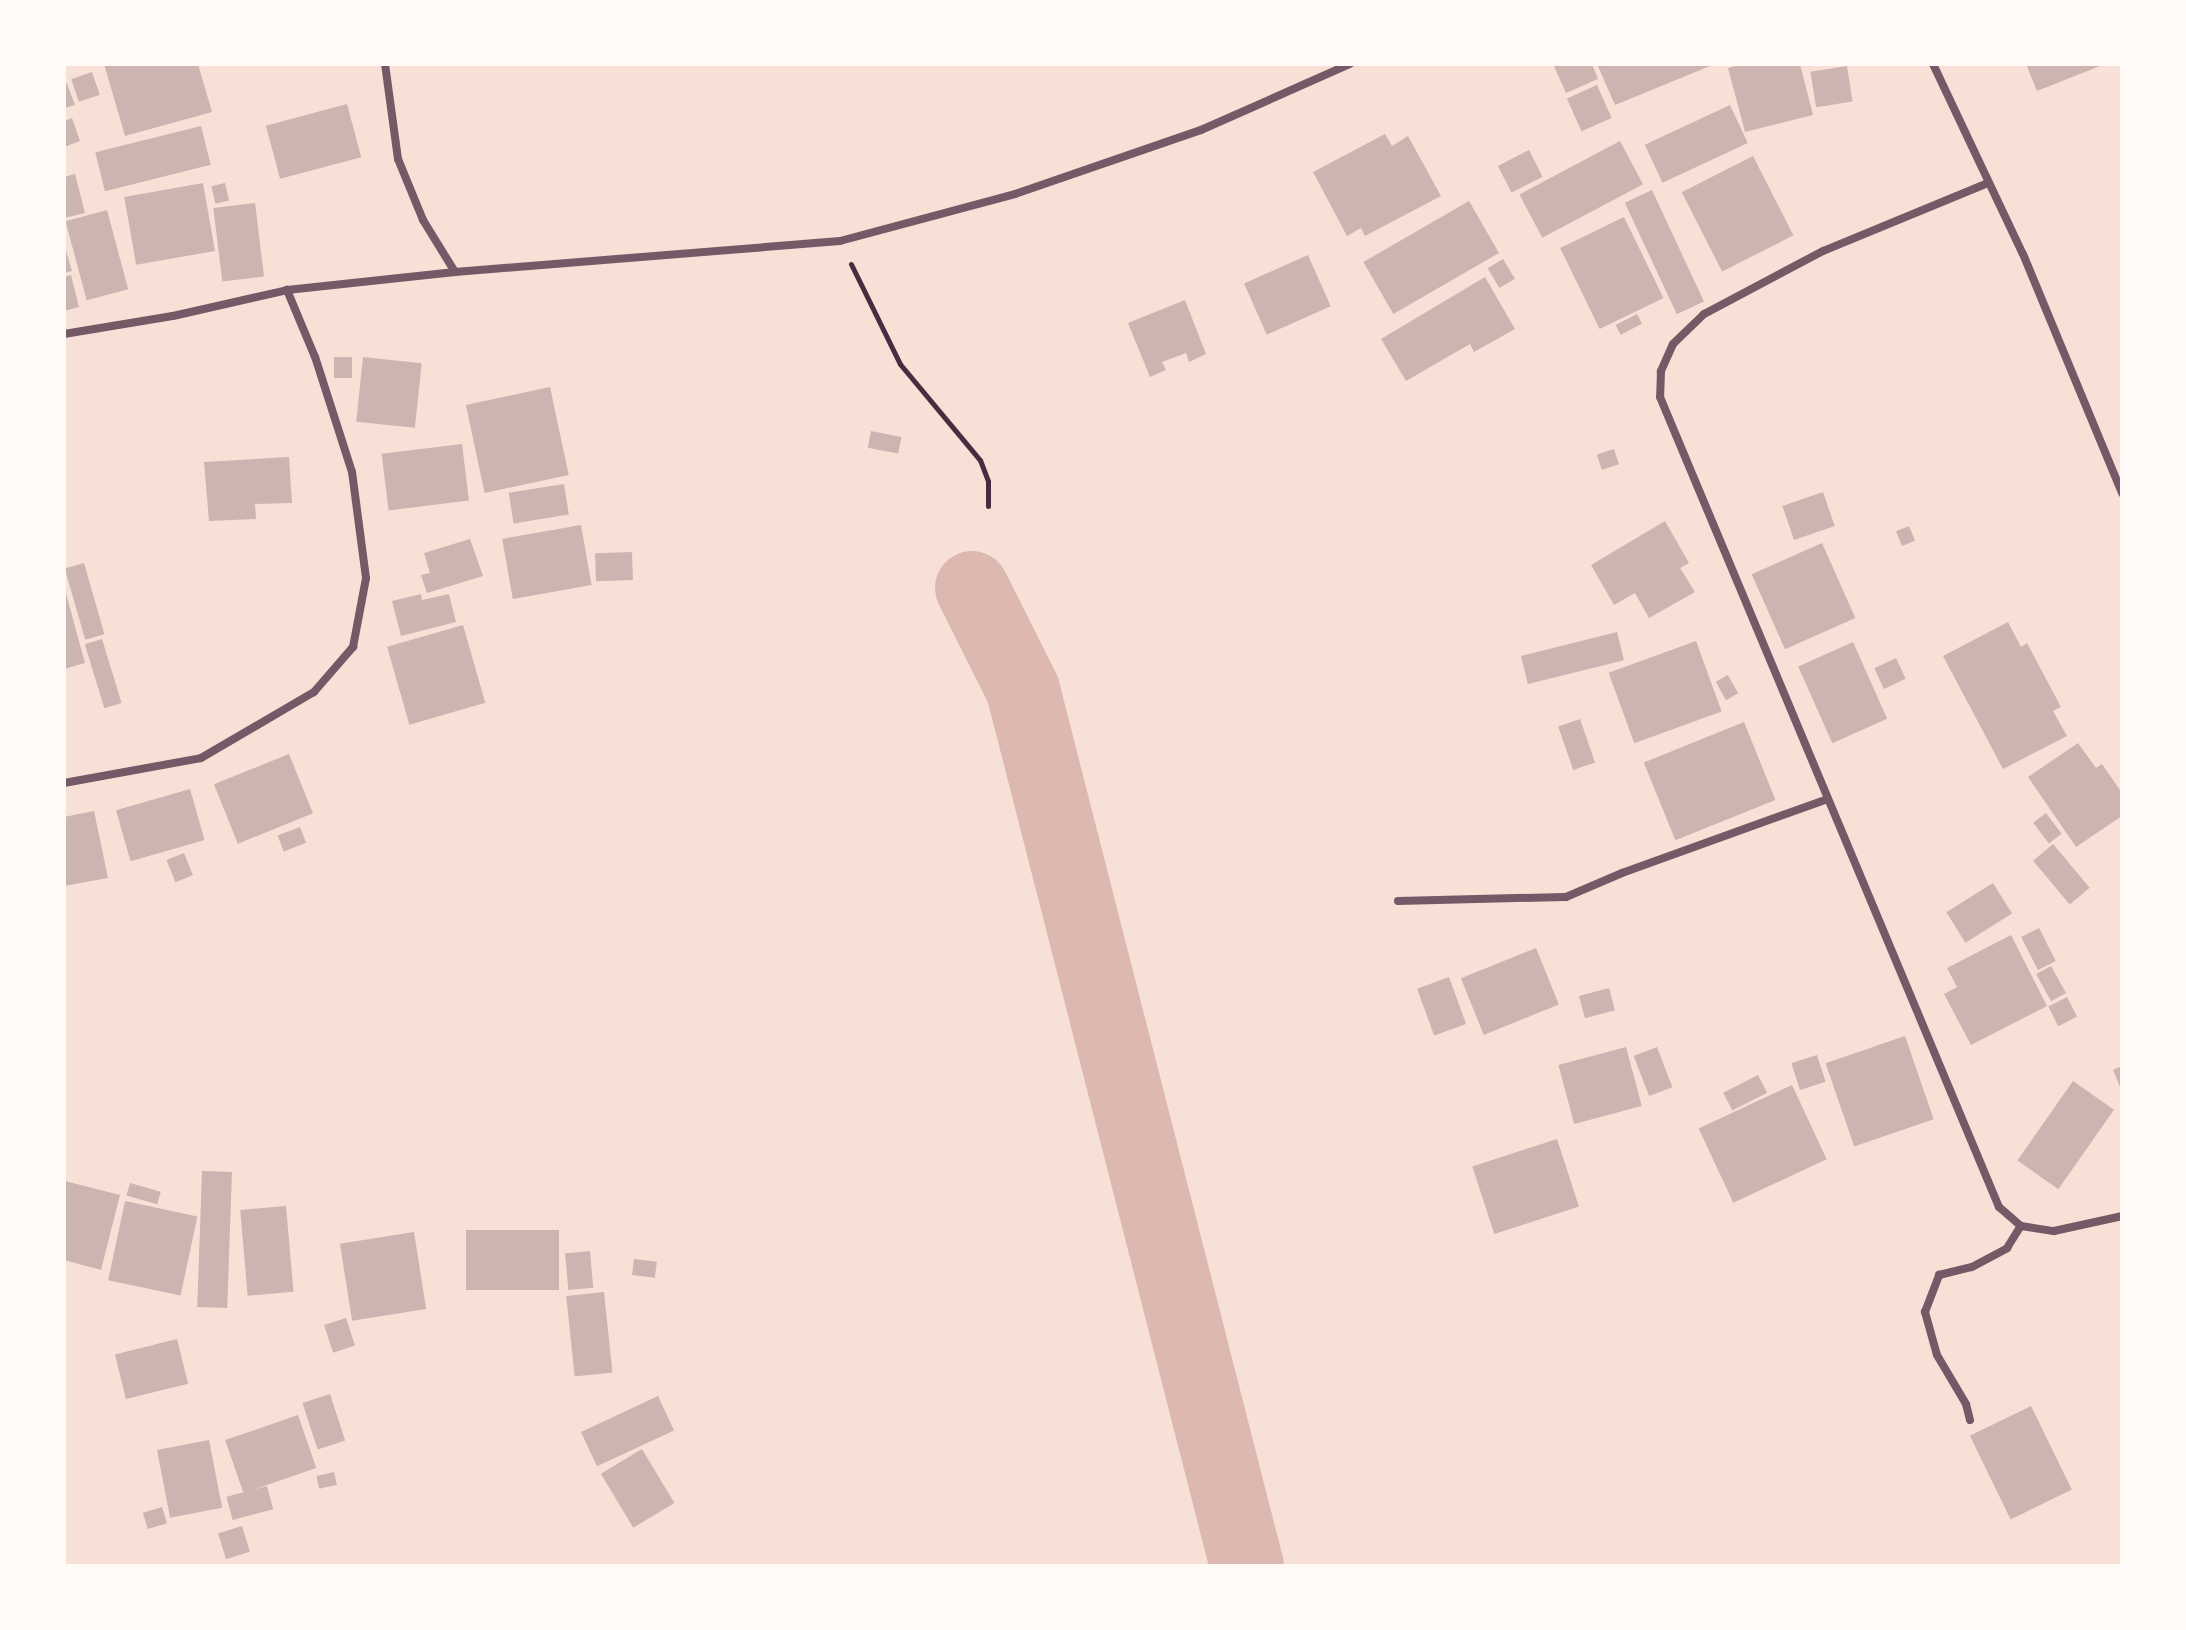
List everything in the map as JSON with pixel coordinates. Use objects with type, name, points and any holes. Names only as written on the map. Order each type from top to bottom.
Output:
[{"type":"street","points":[[385,64],[398,159],[423,220],[455,272]]},
{"type":"street","points":[[64,334],[173,316],[287,290],[455,272],[840,241],[1015,194],[1201,130],[1350,64]]},
{"type":"street","points":[[1933,64],[2023,254],[2122,493]]},
{"type":"street","points":[[1988,183],[1759,282],[1704,314],[1673,344],[1661,371],[1660,397],[1999,1207],[2021,1226],[2054,1231],[2122,1216]]},
{"type":"street","points":[[64,783],[201,758],[314,692],[353,647],[366,578],[352,472],[315,357],[287,290]]},
{"type":"street","points":[[1398,901],[1566,897],[1622,873],[1827,799]]},
{"type":"street","points":[[1970,1420],[1966,1404],[1937,1355],[1925,1312],[1939,1275],[1972,1267],[2007,1248],[2021,1226]]},
{"type":"path","points":[[840,241],[900,364],[980,460],[988,481],[988,506]]},
{"type":"building","points":[[104,64],[198,64],[212,112],[125,136]]},
{"type":"building","points":[[1553,64],[1592,64],[1598,79],[1566,93]]},
{"type":"building","points":[[1597,64],[1715,64],[1615,105]]},
{"type":"building","points":[[1743,64],[1800,64],[1813,115],[1745,132],[1728,68]]},
{"type":"building","points":[[2026,64],[2105,64],[2037,91]]},
{"type":"building","points":[[1847,66],[1853,102],[1816,107],[1810,72]]},
{"type":"building","points":[[92,72],[100,95],[79,102],[71,79]]},
{"type":"building","points":[[64,76],[75,105],[64,108]]},
{"type":"building","points":[[1597,85],[1612,118],[1581,131],[1567,98]]},
{"type":"building","points":[[347,104],[361,157],[280,179],[266,126]]},
{"type":"building","points":[[1730,105],[1748,143],[1663,183],[1645,145]]},
{"type":"building","points":[[72,118],[80,141],[64,147],[64,121]]},
{"type":"building","points":[[201,126],[211,165],[105,191],[95,152]]},
{"type":"building","points":[[1385,134],[1392,146],[1408,136],[1441,196],[1365,236],[1361,228],[1347,236],[1313,172]]},
{"type":"building","points":[[1620,141],[1643,184],[1542,238],[1519,195]]},
{"type":"building","points":[[1529,150],[1543,177],[1511,193],[1498,166]]},
{"type":"building","points":[[1753,156],[1793,235],[1722,272],[1682,192]]},
{"type":"building","points":[[75,174],[85,213],[64,218],[64,177]]},
{"type":"building","points":[[203,183],[215,251],[136,265],[124,197]]},
{"type":"building","points":[[225,183],[229,201],[215,204],[211,186]]},
{"type":"building","points":[[1652,190],[1704,301],[1677,314],[1625,203]]},
{"type":"building","points":[[1469,201],[1499,253],[1393,314],[1363,262]]},
{"type":"building","points":[[255,203],[264,276],[222,282],[213,208]]},
{"type":"building","points":[[107,210],[128,289],[87,300],[65,221]]},
{"type":"building","points":[[1624,217],[1663,298],[1600,329],[1560,248]]},
{"type":"building","points":[[64,244],[72,271],[64,273]]},
{"type":"building","points":[[1308,255],[1331,306],[1267,335],[1244,283]]},
{"type":"building","points":[[1503,259],[1515,279],[1499,288],[1488,268]]},
{"type":"building","points":[[71,275],[79,307],[64,311],[64,277]]},
{"type":"building","points":[[1485,277],[1515,329],[1474,352],[1470,344],[1406,381],[1381,339]]},
{"type":"building","points":[[1185,300],[1206,354],[1189,362],[1186,353],[1162,362],[1166,370],[1150,377],[1128,323]]},
{"type":"building","points":[[1637,314],[1642,324],[1621,335],[1616,325]]},
{"type":"building","points":[[334,357],[352,357],[352,378],[334,378]]},
{"type":"building","points":[[363,357],[422,363],[415,428],[356,422]]},
{"type":"building","points":[[550,387],[569,475],[485,493],[466,405]]},
{"type":"building","points":[[871,431],[901,437],[898,454],[868,448]]},
{"type":"building","points":[[462,444],[469,501],[389,510],[382,454]]},
{"type":"building","points":[[1614,449],[1619,464],[1602,470],[1597,455]]},
{"type":"building","points":[[289,457],[292,503],[255,504],[256,519],[209,521],[204,462]]},
{"type":"building","points":[[564,484],[569,515],[514,523],[509,493]]},
{"type":"building","points":[[1823,492],[1835,526],[1794,540],[1782,506]]},
{"type":"building","points":[[1665,521],[1689,563],[1680,568],[1695,592],[1649,618],[1635,593],[1614,605],[1591,565]]},
{"type":"building","points":[[581,525],[592,585],[513,599],[502,539]]},
{"type":"building","points":[[1909,526],[1915,541],[1902,546],[1896,531]]},
{"type":"building","points":[[470,539],[483,576],[427,593],[421,575],[430,573],[424,553]]},
{"type":"building","points":[[1822,543],[1855,618],[1785,649],[1752,574]]},
{"type":"building","points":[[632,552],[633,580],[596,581],[595,553]]},
{"type":"building","points":[[84,563],[104,634],[85,640],[65,569]]},
{"type":"building","points":[[64,591],[85,663],[64,669]]},
{"type":"building","points":[[421,594],[422,600],[449,594],[456,622],[401,636],[392,601]]},
{"type":"building","points":[[2008,622],[2021,647],[2027,643],[2061,707],[2053,711],[2067,736],[2003,769],[1943,656]]},
{"type":"building","points":[[463,625],[485,703],[409,725],[387,647]]},
{"type":"building","points":[[1617,632],[1624,660],[1528,684],[1521,656]]},
{"type":"building","points":[[102,639],[122,703],[104,708],[85,644]]},
{"type":"building","points":[[1696,641],[1722,711],[1634,743],[1609,673]]},
{"type":"building","points":[[1853,642],[1887,719],[1832,743],[1798,666]]},
{"type":"building","points":[[1896,658],[1906,679],[1884,689],[1874,668]]},
{"type":"building","points":[[1728,675],[1738,693],[1726,700],[1716,682]]},
{"type":"building","points":[[1580,719],[1595,762],[1573,770],[1558,726]]},
{"type":"building","points":[[1744,722],[1775,800],[1675,840],[1644,762]]},
{"type":"building","points":[[2078,743],[2096,768],[2102,764],[2122,793],[2122,816],[2076,847],[2028,777]]},
{"type":"building","points":[[289,754],[313,813],[238,844],[214,784]]},
{"type":"building","points":[[190,789],[205,840],[131,861],[116,810]]},
{"type":"building","points":[[94,811],[108,878],[64,886],[64,817]]},
{"type":"building","points":[[2046,813],[2062,834],[2049,843],[2033,823]]},
{"type":"building","points":[[300,827],[306,843],[284,851],[278,836]]},
{"type":"building","points":[[2053,844],[2090,888],[2070,904],[2033,861]]},
{"type":"building","points":[[184,853],[193,875],[175,882],[166,860]]},
{"type":"building","points":[[1993,883],[2012,914],[1965,943],[1946,912]]},
{"type":"building","points":[[2039,928],[2056,961],[2038,970],[2021,937]]},
{"type":"building","points":[[2011,935],[2047,1006],[1971,1045],[1944,994],[1957,987],[1947,968]]},
{"type":"building","points":[[1536,948],[1559,1005],[1484,1035],[1461,978]]},
{"type":"building","points":[[2051,966],[2066,993],[2051,1001],[2036,974]]},
{"type":"building","points":[[1449,977],[1466,1024],[1434,1036],[1417,989]]},
{"type":"building","points":[[1609,988],[1615,1010],[1585,1018],[1579,996]]},
{"type":"building","points":[[2067,997],[2077,1017],[2058,1026],[2048,1007]]},
{"type":"building","points":[[1905,1036],[1934,1119],[1854,1147],[1826,1063]]},
{"type":"building","points":[[1626,1047],[1642,1106],[1574,1124],[1558,1065]]},
{"type":"building","points":[[1657,1047],[1672,1087],[1649,1096],[1634,1056]]},
{"type":"building","points":[[1817,1055],[1826,1082],[1800,1090],[1791,1063]]},
{"type":"building","points":[[2122,1066],[2122,1092],[2113,1070]]},
{"type":"building","points":[[1758,1075],[1767,1093],[1732,1111],[1723,1093]]},
{"type":"building","points":[[2073,1081],[2114,1110],[2058,1189],[2017,1160]]},
{"type":"building","points":[[1792,1085],[1827,1159],[1733,1203],[1699,1129]]},
{"type":"building","points":[[1557,1139],[1579,1207],[1494,1234],[1472,1167]]},
{"type":"building","points":[[202,1171],[232,1172],[227,1308],[197,1307]]},
{"type":"building","points":[[65,1181],[120,1195],[101,1270],[64,1260]]},
{"type":"building","points":[[130,1183],[161,1192],[157,1204],[126,1195]]},
{"type":"building","points":[[125,1201],[197,1216],[181,1296],[108,1280]]},
{"type":"building","points":[[286,1206],[293,1292],[248,1296],[240,1210]]},
{"type":"building","points":[[466,1230],[559,1230],[559,1290],[466,1290]]},
{"type":"building","points":[[414,1232],[426,1309],[352,1321],[340,1244]]},
{"type":"building","points":[[590,1251],[593,1288],[568,1290],[565,1253]]},
{"type":"building","points":[[634,1259],[657,1262],[655,1278],[632,1275]]},
{"type":"building","points":[[604,1292],[612,1373],[575,1377],[566,1296]]},
{"type":"building","points":[[346,1318],[355,1346],[333,1353],[324,1325]]},
{"type":"building","points":[[177,1339],[188,1384],[126,1399],[115,1354]]},
{"type":"building","points":[[330,1394],[345,1441],[318,1450],[302,1403]]},
{"type":"building","points":[[658,1396],[674,1430],[597,1466],[581,1432]]},
{"type":"building","points":[[2031,1406],[2072,1490],[2011,1519],[1970,1436]]},
{"type":"building","points":[[298,1415],[316,1468],[243,1493],[225,1440]]},
{"type":"building","points":[[209,1440],[222,1508],[170,1518],[157,1450]]},
{"type":"building","points":[[642,1449],[674,1503],[633,1528],[601,1474]]},
{"type":"building","points":[[334,1472],[337,1485],[319,1489],[316,1476]]},
{"type":"building","points":[[267,1486],[273,1509],[233,1520],[226,1497]]},
{"type":"building","points":[[162,1507],[167,1523],[148,1529],[143,1513]]},
{"type":"building","points":[[242,1526],[250,1552],[226,1559],[218,1533]]},
{"type":"waterway","points":[[972,588],[1023,690],[1247,1566]]}]
